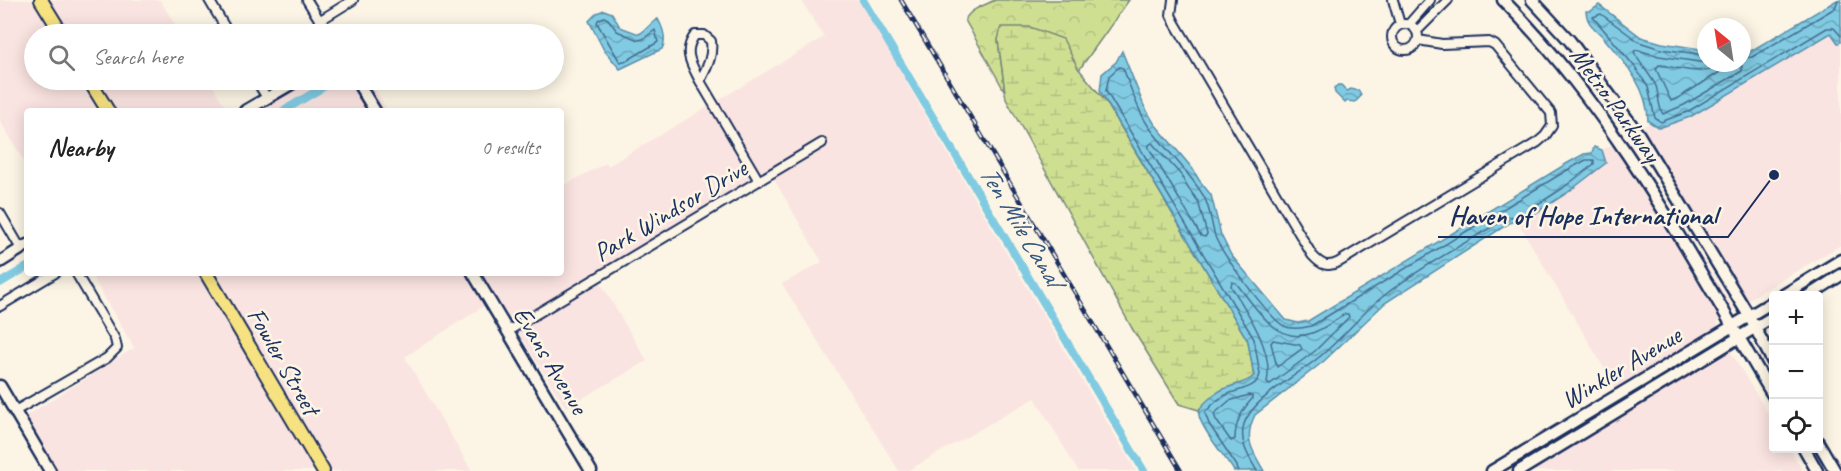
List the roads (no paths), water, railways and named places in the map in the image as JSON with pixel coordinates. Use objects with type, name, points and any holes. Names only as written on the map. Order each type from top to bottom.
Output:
[{"type":"main road","points":[[41,0],[56,24]]},
{"type":"main road","points":[[95,90],[106,108]]},
{"type":"main road","name":"Fowler Street","points":[[208,276],[323,471]]},
{"type":"street","points":[[209,0],[223,24]]},
{"type":"street","points":[[307,0],[321,24]]},
{"type":"street","points":[[319,21],[353,0]]},
{"type":"street","points":[[1173,0],[1171,15],[1175,23],[1312,255],[1324,265],[1339,262],[1538,142],[1552,126],[1551,113],[1495,45],[1489,42],[1442,44],[1418,40]]},
{"type":"street","points":[[1393,0],[1400,24]]},
{"type":"street","points":[[1409,24],[1430,0]]},
{"type":"street","points":[[1417,31],[1448,0]]},
{"type":"street","name":"Metro Parkway","points":[[1503,0],[1557,60],[1616,138],[1769,390]]},
{"type":"street","name":"Metro Parkway","points":[[1532,0],[1570,41],[1620,106],[1644,142],[1749,316],[1769,356]]},
{"type":"street","points":[[1400,24],[1409,24],[1417,31],[1418,40],[1410,49],[1396,47],[1392,36],[1400,24]]},
{"type":"street","points":[[700,81],[709,63],[712,50],[711,41],[704,35],[695,35],[688,44],[691,62],[700,81],[759,181]]},
{"type":"street","points":[[262,90],[267,98]]},
{"type":"street","points":[[250,108],[281,90]]},
{"type":"street","points":[[362,90],[373,108]]},
{"type":"street","name":"Park Windsor Drive","points":[[508,331],[822,143]]},
{"type":"street","points":[[0,213],[24,247],[0,262]]},
{"type":"street","points":[[1790,291],[1841,260]]},
{"type":"street","points":[[1816,291],[1841,275]]},
{"type":"street","points":[[0,306],[50,276]]},
{"type":"street","points":[[15,411],[107,358],[117,348],[116,339],[77,276]]},
{"type":"street","name":"Evans Avenue","points":[[475,276],[591,471]]},
{"type":"street","name":"Winkler Avenue","points":[[1492,471],[1769,304]]},
{"type":"street","name":"Winkler Avenue","points":[[1519,471],[1769,319]]},
{"type":"street","points":[[0,386],[50,471]]},
{"type":"street","points":[[1823,451],[1835,471]]},
{"type":"street","points":[[1807,453],[1817,471]]},
{"type":"street","points":[[1498,471],[1516,456]]},
{"type":"water","points":[[1837,0],[1841,0],[1841,42],[1838,43],[1831,33],[1690,117],[1659,128],[1648,121],[1644,97],[1639,86],[1619,56],[1590,23],[1586,11],[1591,11],[1599,5],[1641,37],[1697,49],[1697,72],[1751,72],[1751,51]]},
{"type":"water","points":[[604,10],[612,13],[620,27],[639,34],[658,19],[664,34],[662,49],[620,69],[604,50],[589,21]]},
{"type":"water","points":[[1122,51],[1144,106],[1154,123],[1192,168],[1211,195],[1221,235],[1231,255],[1286,320],[1298,323],[1308,321],[1566,164],[1584,154],[1592,153],[1594,147],[1602,150],[1606,163],[1567,193],[1517,225],[1511,222],[1385,303],[1324,361],[1255,415],[1251,423],[1249,438],[1264,471],[1234,471],[1204,427],[1199,411],[1217,393],[1254,376],[1248,341],[1100,91],[1102,74],[1116,62]]},
{"type":"water","points":[[1338,85],[1347,91],[1351,89],[1359,91],[1361,96],[1355,102],[1345,103],[1335,93],[1334,88]]},
{"type":"waterway","name":"Ten Mile Canal","points":[[863,0],[1144,471]]},
{"type":"waterway","points":[[288,108],[318,90]]},
{"type":"waterway","points":[[0,283],[24,269]]},
{"type":"railway","points":[[901,0],[1181,471]]},
{"type":"place","name":"Haven of Hope International","points":[[1774,175]]}]
